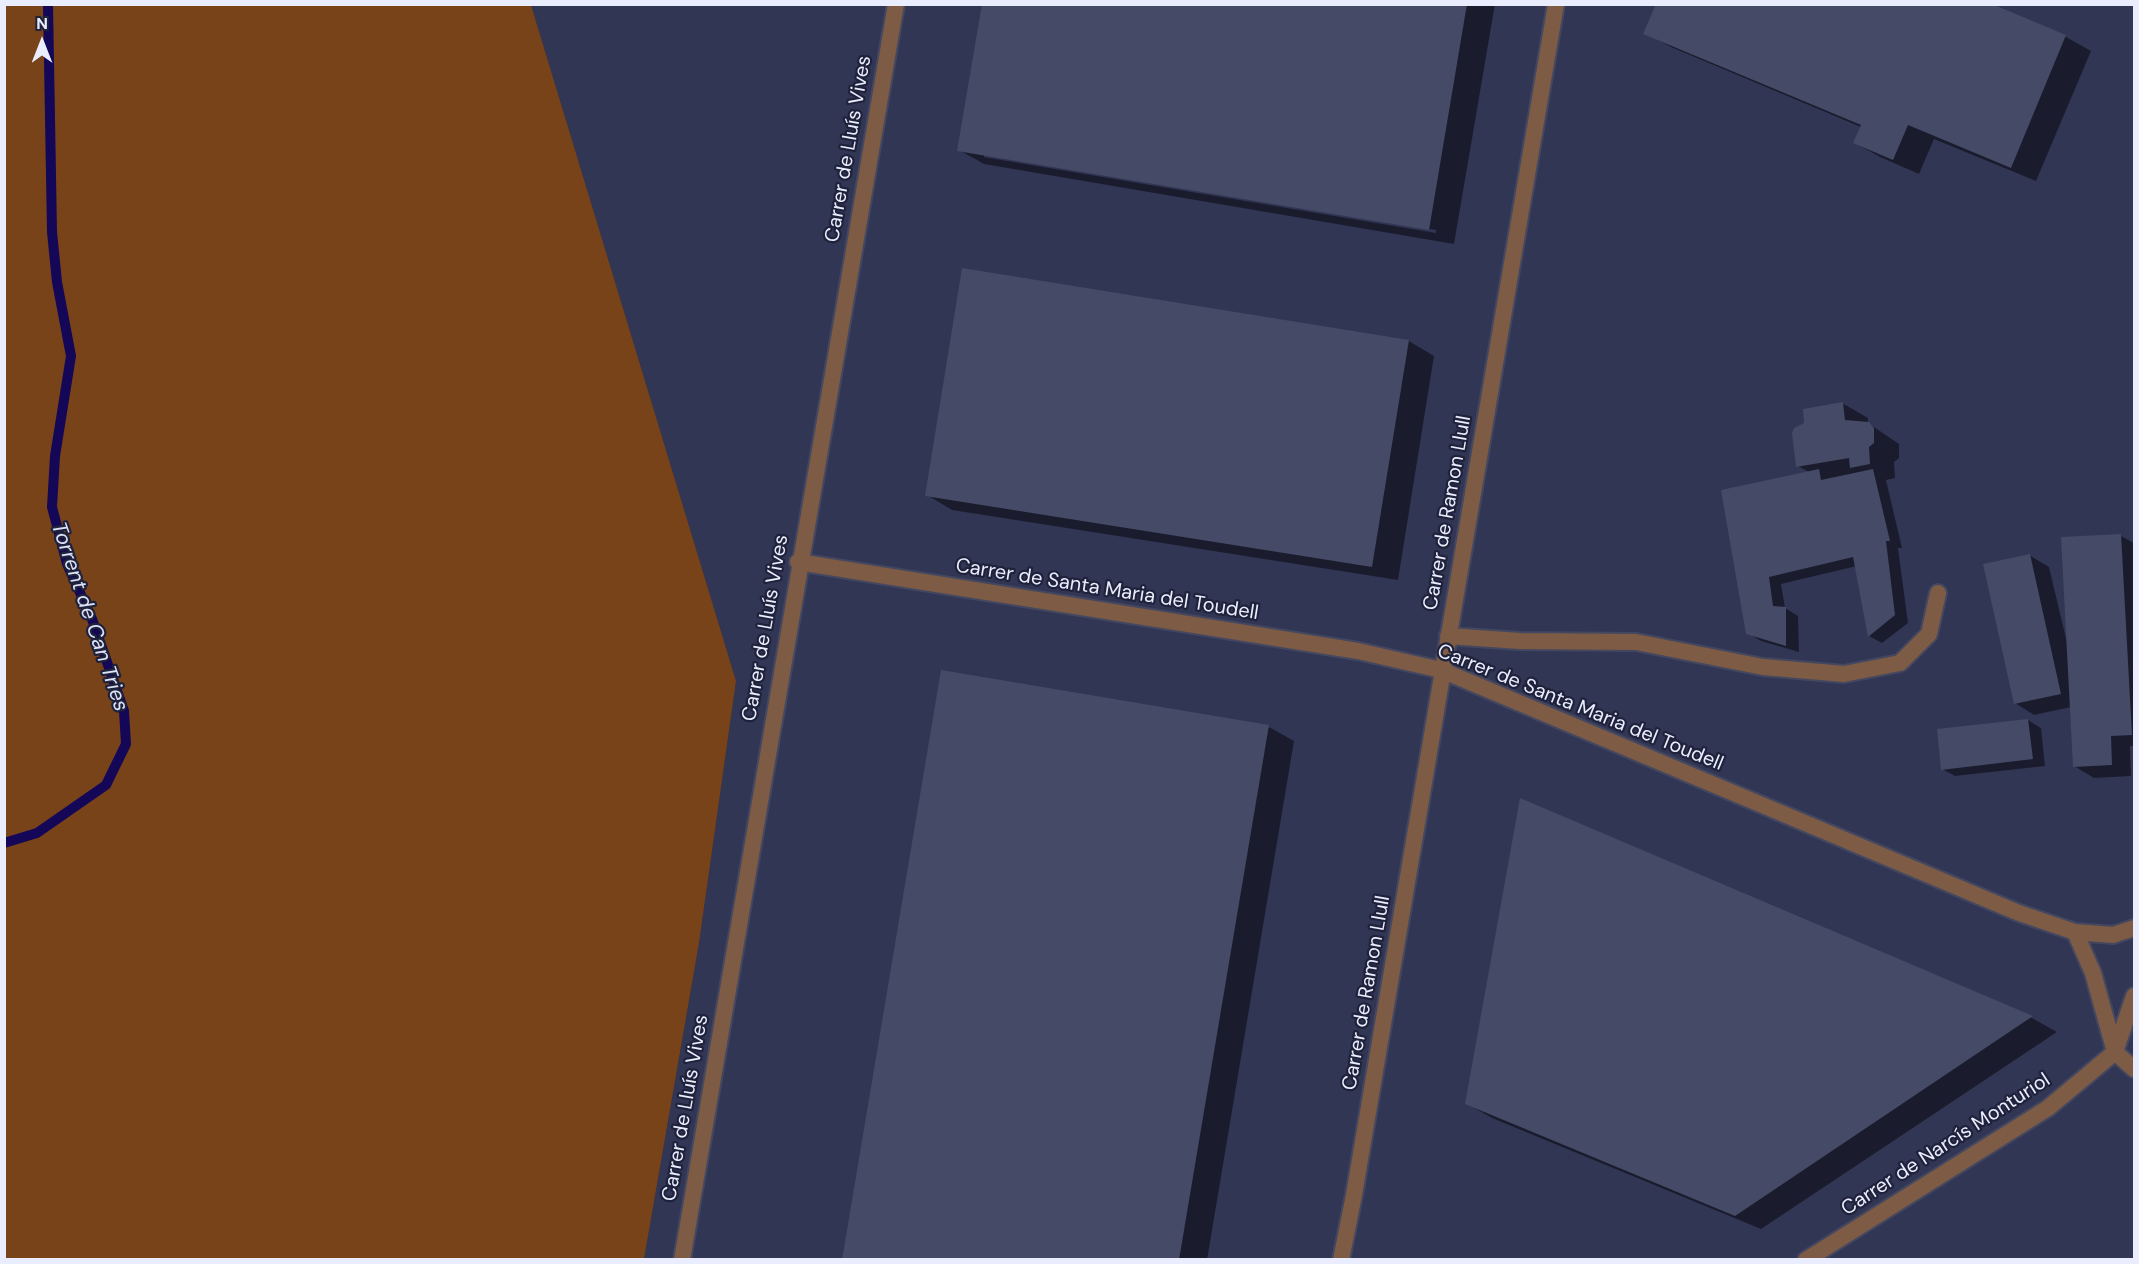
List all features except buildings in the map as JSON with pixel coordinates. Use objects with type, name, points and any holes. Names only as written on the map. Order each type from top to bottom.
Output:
[{"type":"street","name":"Carrer de Lluís Vives","points":[[682,1260],[798,562],[896,4]]},
{"type":"street","name":"Carrer de Ramon Llull","points":[[1341,1260],[1556,4]]},
{"type":"street","name":"Carrer de Santa Maria del Toudell","points":[[798,562],[1358,651],[1441,670],[2008,908],[2075,932],[2113,935],[2134,928]]},
{"type":"street","points":[[1448,636],[1520,641],[1636,642],[1763,667],[1844,674],[1900,663],[1929,634],[1938,593]]},
{"type":"street","points":[[2075,932],[2093,973],[2115,1052],[2134,1069]]},
{"type":"street","points":[[2115,1052],[2134,996]]},
{"type":"street","name":"Carrer de Narcís Monturiol","points":[[1806,1260],[2048,1108],[2115,1052]]},
{"type":"street","points":[[1344,1242],[1352,1260]]},
{"type":"shaded area","points":[[5,4],[531,5],[736,681],[699,943],[644,1259],[5,1259]]},
{"type":"shaded area","points":[[531,5],[2134,5],[2134,1259],[644,1259],[699,943],[736,681]]},
{"type":"waterway","name":"Torrent de Can Tries","points":[[4,843],[37,833],[106,785],[126,744],[124,711],[92,619],[67,564],[52,507],[55,456],[71,356],[57,282],[52,232],[48,4]]}]
